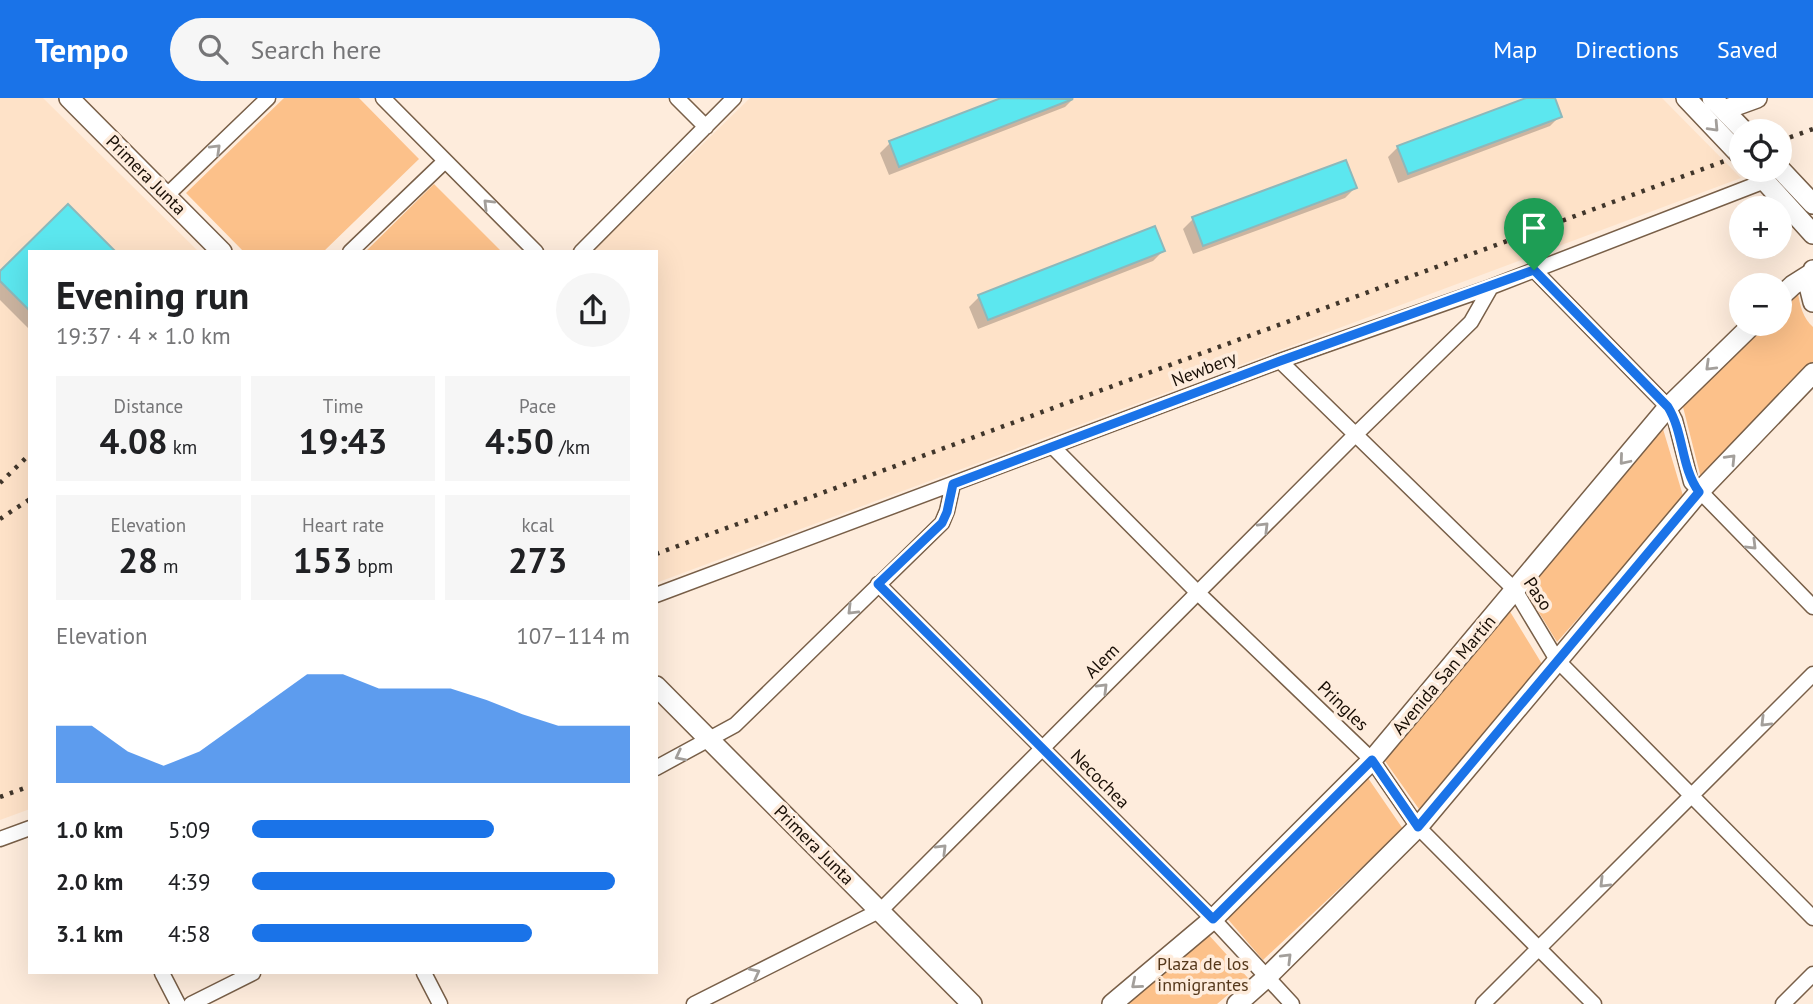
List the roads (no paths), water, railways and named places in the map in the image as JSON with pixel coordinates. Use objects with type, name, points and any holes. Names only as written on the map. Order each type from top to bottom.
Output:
[{"type":"main road","name":"Primera Junta","points":[[69,98],[220,250]]},
{"type":"main road","points":[[1686,98],[1729,143]]},
{"type":"main road","points":[[1718,104],[1757,98]]},
{"type":"main road","points":[[1718,104],[1732,119]]},
{"type":"main road","points":[[1774,182],[1813,234]]},
{"type":"main road","points":[[1780,182],[1813,204]]},
{"type":"main road","points":[[1792,286],[1812,271]]},
{"type":"main road","points":[[1812,271],[1810,286],[1813,302]]},
{"type":"main road","name":"Avenida San Martín","points":[[1112,1004],[1213,919],[1372,760],[1668,407],[1741,336]]},
{"type":"main road","points":[[1237,1004],[1418,827],[1699,492],[1813,373]]},
{"type":"main road","name":"Primera Junta","points":[[658,688],[972,1004]]},
{"type":"street","points":[[166,196],[268,98]]},
{"type":"street","points":[[383,98],[534,250]]},
{"type":"street","points":[[677,98],[706,127]]},
{"type":"street","points":[[584,250],[734,98]]},
{"type":"street","points":[[352,250],[445,161]]},
{"type":"street","name":"Newbery","points":[[658,594],[1280,361],[1534,270],[1745,182]]},
{"type":"street","points":[[1534,270],[1668,407],[1675,420],[1691,482],[1813,607]]},
{"type":"street","name":"Alem","points":[[694,1004],[881,910],[1471,322],[1491,286]]},
{"type":"street","name":"Paso","points":[[1280,361],[1514,590],[1557,660],[1813,918]]},
{"type":"street","name":"Pringles","points":[[1053,447],[1198,593],[1372,760],[1418,827],[1594,1004]]},
{"type":"street","points":[[658,767],[735,725],[942,523],[953,484]]},
{"type":"street","name":"Necochea","points":[[878,584],[1213,919],[1292,1004]]},
{"type":"street","points":[[1483,1004],[1813,674]]},
{"type":"street","points":[[0,839],[28,829]]},
{"type":"street","points":[[163,974],[178,1004]]},
{"type":"street","points":[[191,1004],[251,974]]},
{"type":"street","points":[[425,974],[440,1004]]},
{"type":"street","points":[[1783,1004],[1813,974]]},
{"type":"railway","points":[[1792,137],[1813,129]]},
{"type":"railway","points":[[658,553],[1729,159]]},
{"type":"railway","points":[[0,483],[28,456]]},
{"type":"railway","points":[[0,519],[28,500]]},
{"type":"railway","points":[[0,797],[28,787]]},
{"type":"park label","name":"Plaza de los inmigrantes","points":[[1203,974]]}]
